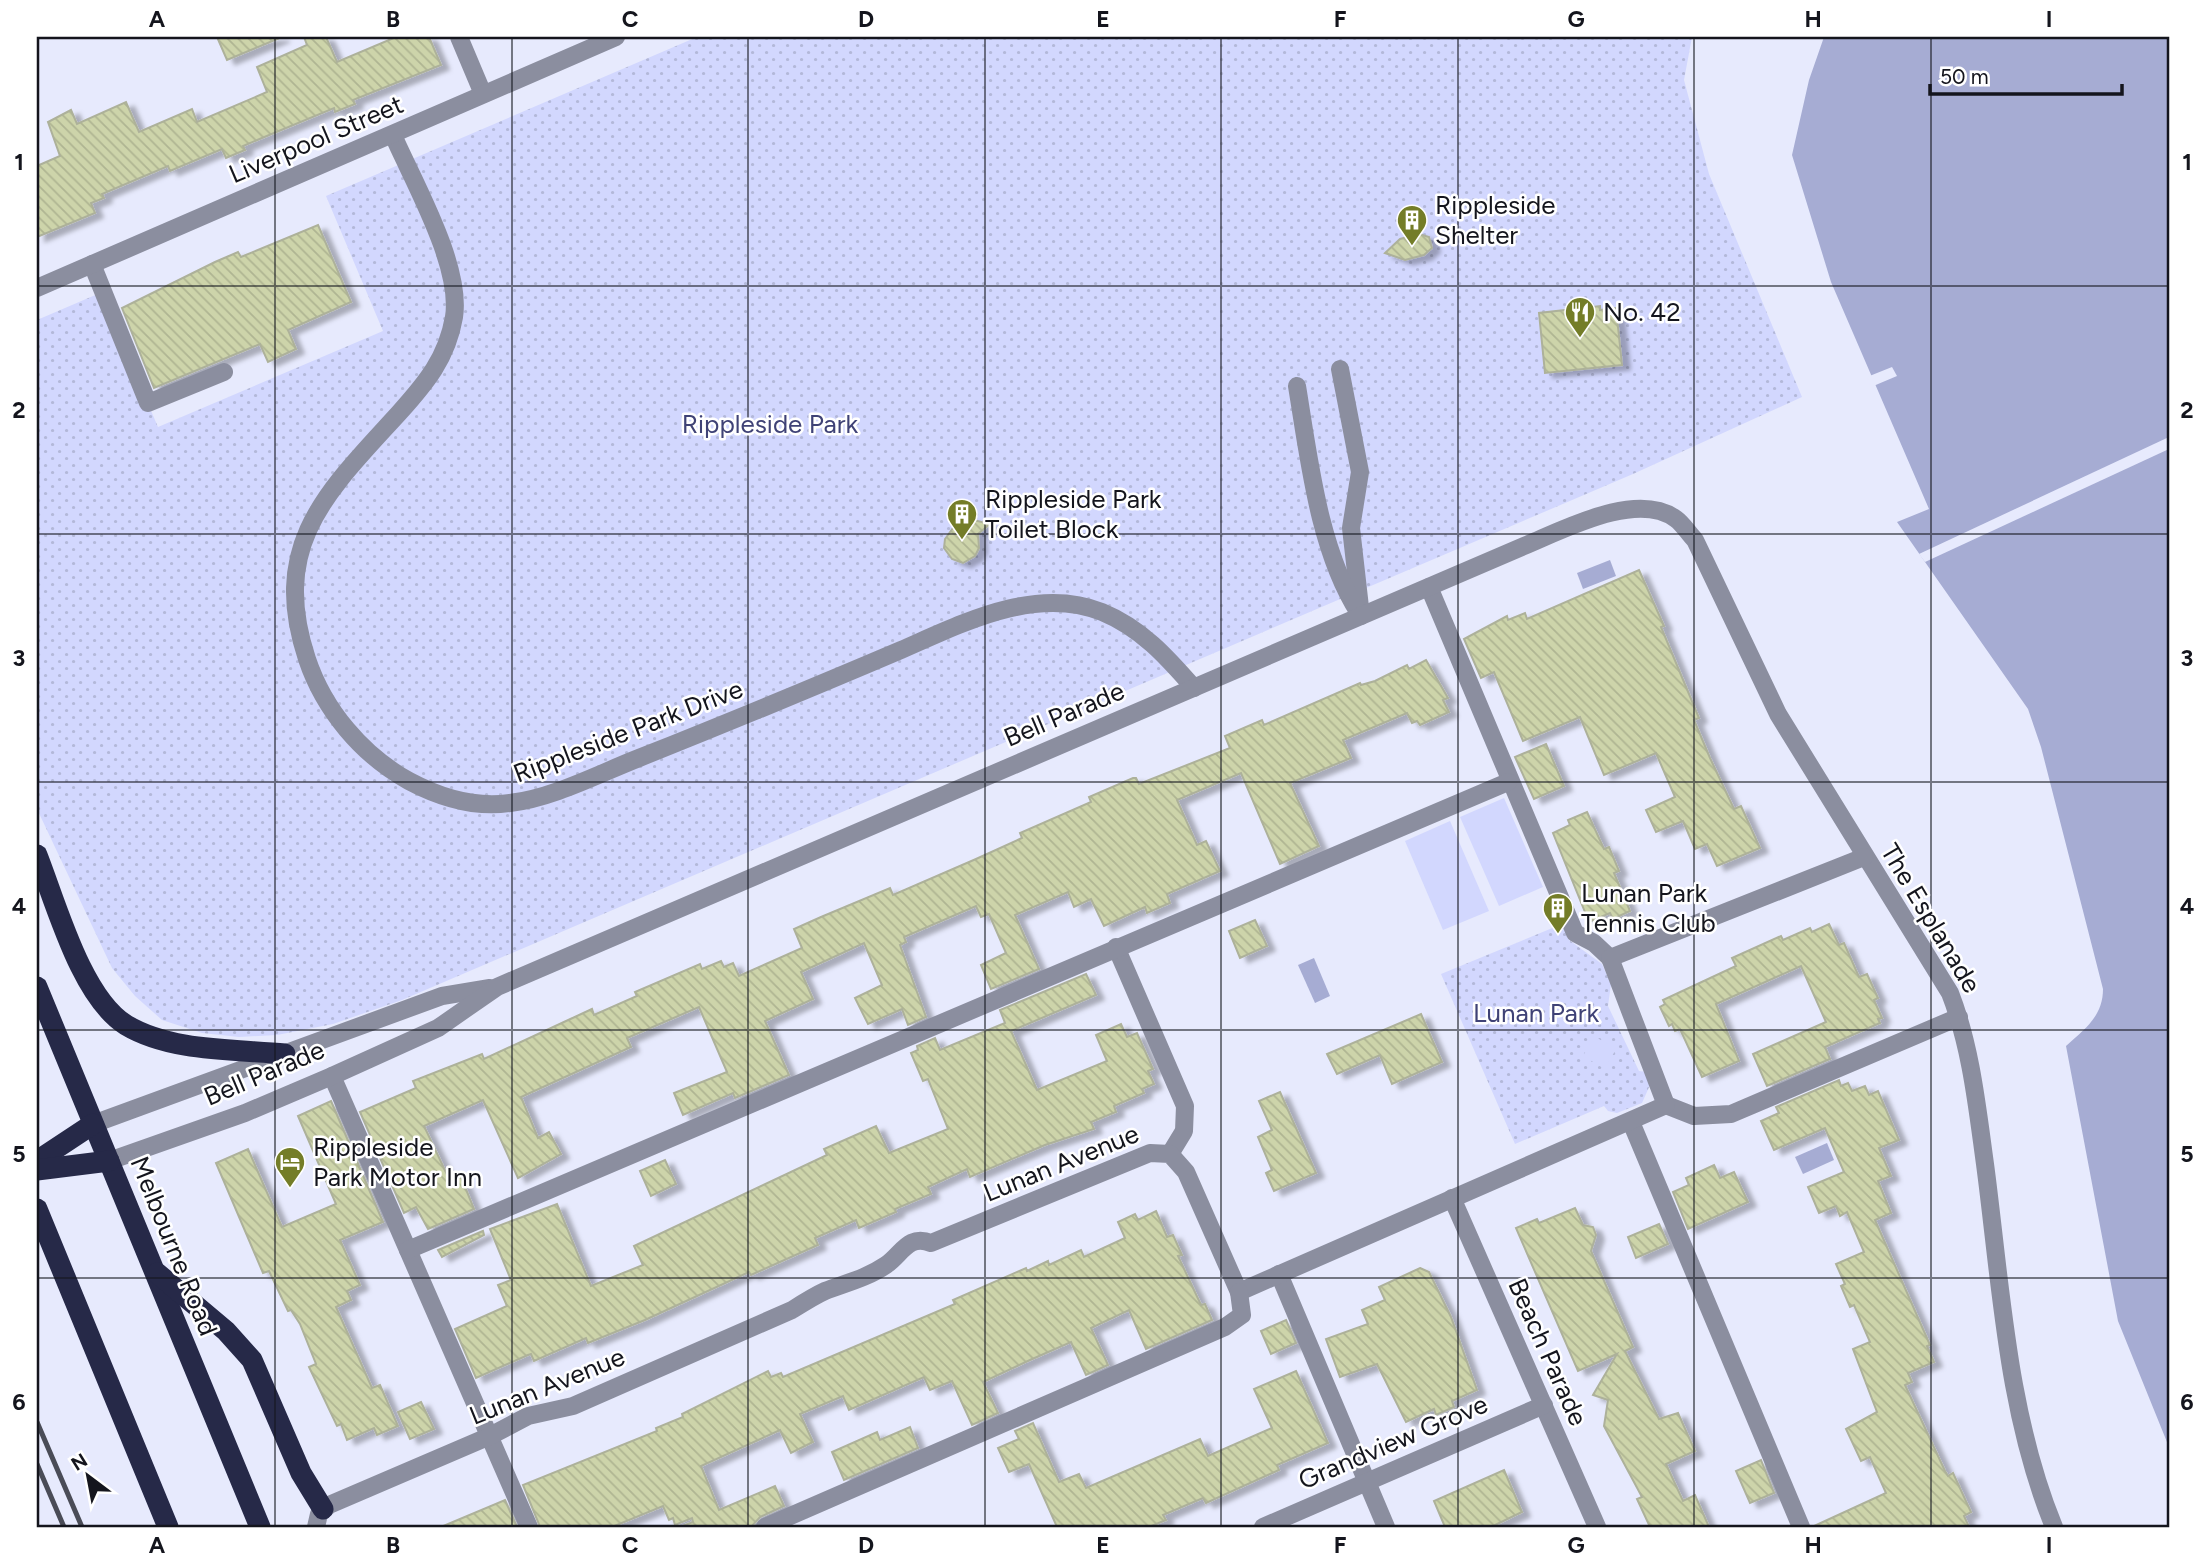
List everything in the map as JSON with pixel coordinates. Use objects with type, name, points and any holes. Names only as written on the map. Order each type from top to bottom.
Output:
[{"type":"highway","points":[[37,855],[81,964],[110,1011],[127,1025],[168,1041],[285,1054]]},
{"type":"highway","name":"Melbourne Road","points":[[37,987],[260,1527]]},
{"type":"highway","name":"Bell Parade","points":[[37,1161],[93,1124]]},
{"type":"highway","name":"Bell Parade","points":[[37,1170],[108,1161]]},
{"type":"highway","points":[[37,1209],[168,1527]]},
{"type":"highway","points":[[153,1270],[241,1345],[251,1360],[319,1518]]},
{"type":"street","points":[[459,37],[484,94]]},
{"type":"street","name":"Liverpool Street","points":[[37,288],[616,37]]},
{"type":"street","name":"Rippleside Park Drive","points":[[393,135],[448,261],[454,299],[450,333],[434,375],[318,506],[301,547],[294,582],[296,618],[313,676],[350,734],[397,773],[437,793],[470,804],[511,803],[565,787],[977,618],[1024,604],[1100,611],[1155,643],[1194,688]]},
{"type":"street","points":[[92,264],[148,403],[224,372]]},
{"type":"street","points":[[1340,369],[1360,472],[1351,528],[1361,616]]},
{"type":"street","points":[[1297,386],[1326,536],[1344,590],[1361,616]]},
{"type":"street","name":"Bell Parade","points":[[108,1161],[245,1113],[332,1076],[438,1028],[497,987],[1429,587],[1594,518],[1628,509],[1658,511]]},
{"type":"street","name":"The Esplanade","points":[[1658,511],[1676,519],[1695,540],[1778,714],[1950,993],[1959,1017],[1976,1096],[2023,1431],[2040,1493],[2054,1527]]},
{"type":"street","points":[[1429,587],[1508,782],[1575,933],[1594,943],[1610,958],[1666,1105]]},
{"type":"street","points":[[408,1250],[1508,782]]},
{"type":"street","points":[[1610,958],[1864,857]]},
{"type":"street","points":[[1116,947],[1185,1106],[1184,1131],[1170,1154]]},
{"type":"street","name":"Bell Parade","points":[[93,1124],[442,996],[497,987]]},
{"type":"street","points":[[765,1527],[1225,1327],[1242,1315],[1239,1292],[1666,1105],[1694,1116],[1731,1114],[1959,1017]]},
{"type":"street","points":[[332,1076],[529,1527]]},
{"type":"street","points":[[1631,1122],[1801,1527]]},
{"type":"street","name":"Lunan Avenue","points":[[319,1518],[528,1416],[591,1399],[792,1310],[823,1292],[888,1264],[911,1242],[922,1240],[931,1243],[1150,1153],[1170,1154],[1186,1172],[1239,1292]]},
{"type":"street","name":"Beach Parade","points":[[1452,1198],[1597,1527]]},
{"type":"street","points":[[1279,1274],[1386,1527]]},
{"type":"street","name":"Grandview Grove","points":[[1263,1527],[1544,1405]]},
{"type":"green space","name":"Rippleside Park","points":[[697,37],[1692,37],[1684,80],[1709,174],[1802,397],[1633,474],[402,1000],[333,1024],[277,1035],[239,1037],[202,1033],[162,1020],[135,996],[112,968],[37,809],[37,320],[100,293],[158,427],[383,331],[326,196]]},
{"type":"green space","points":[[1504,798],[1543,887],[1499,906],[1460,817]]},
{"type":"green space","points":[[1450,821],[1489,911],[1443,930],[1405,841]]},
{"type":"green space","name":"Lunan Park","points":[[1562,924],[1569,940],[1602,964],[1611,984],[1608,1006],[1639,1071],[1647,1072],[1650,1085],[1642,1103],[1617,1113],[1608,1111],[1604,1106],[1515,1144],[1441,974]]},
{"type":"green space","points":[[1594,1036],[1616,1049],[1605,1069],[1583,1056]]},
{"type":"shaded area","points":[[1824,37],[2169,37],[2169,1447],[2118,1321],[2066,1046],[2086,1028],[2096,1014],[2103,989],[2041,747],[2028,709],[1897,522],[1929,509],[1831,282],[1792,155],[1809,80]]},
{"type":"shaded area","points":[[1610,560],[1616,576],[1583,589],[1577,573]]},
{"type":"shaded area","points":[[1314,958],[1330,996],[1315,1003],[1298,965]]},
{"type":"shaded area","points":[[1827,1143],[1834,1160],[1803,1174],[1795,1157]]},
{"type":"pier","points":[[1892,367],[1897,376],[1871,387],[1867,377]]},
{"type":"pier","points":[[2169,437],[2169,449],[1925,562],[1919,554]]},
{"type":"building","points":[[217,37],[282,37],[227,60]]},
{"type":"building","points":[[304,37],[326,37],[337,62],[396,37],[429,37],[441,65],[353,100],[355,104],[335,112],[334,108],[243,146],[245,150],[226,158],[222,149],[170,171],[168,166],[102,194],[104,198],[91,203],[95,213],[37,237],[37,166],[60,156],[48,122],[71,110],[77,124],[126,102],[139,132],[192,109],[197,122],[267,92],[257,67],[307,45]]},
{"type":"building","points":[[318,225],[351,302],[288,330],[296,349],[268,362],[260,344],[154,388],[122,308],[238,252],[241,257]]},
{"type":"building","name":"Rippleside Shelter","points":[[1419,234],[1429,237],[1432,248],[1424,255],[1405,260],[1385,253],[1400,239]]},
{"type":"building","name":"No. 42","points":[[1600,306],[1600,310],[1616,308],[1622,365],[1545,373],[1539,313]]},
{"type":"building","name":"Rippleside Park Toilet Block","points":[[961,517],[990,524],[978,534],[979,548],[975,556],[963,563],[952,559],[944,548],[945,539]]},
{"type":"building","points":[[1639,570],[1664,626],[1661,627],[1699,718],[1694,720],[1710,758],[1734,809],[1741,806],[1760,848],[1717,866],[1707,844],[1695,849],[1683,821],[1656,832],[1646,810],[1675,797],[1656,753],[1604,775],[1580,717],[1523,741],[1494,672],[1481,678],[1464,639],[1507,616],[1508,620],[1525,613],[1527,619]]},
{"type":"building","points":[[1426,660],[1448,698],[1443,700],[1449,712],[1420,725],[1417,721],[1412,723],[1407,713],[1343,740],[1351,758],[1290,783],[1319,846],[1280,864],[1241,773],[1177,800],[1197,845],[1206,841],[1220,871],[1167,894],[1170,903],[1147,913],[1145,907],[1104,926],[1091,899],[1074,907],[1068,892],[1015,915],[1039,969],[991,989],[981,965],[1006,953],[989,914],[981,917],[976,906],[904,937],[906,942],[900,945],[926,1017],[908,1025],[902,1009],[868,1024],[855,998],[882,985],[864,943],[801,972],[813,999],[765,1021],[789,1075],[735,1098],[733,1093],[683,1115],[674,1093],[727,1072],[699,1007],[627,1038],[631,1047],[521,1097],[538,1138],[549,1132],[561,1154],[518,1178],[483,1100],[424,1126],[450,1181],[461,1177],[474,1209],[428,1229],[416,1207],[404,1213],[360,1112],[416,1088],[413,1081],[482,1054],[484,1059],[592,1009],[594,1015],[637,996],[635,992],[700,964],[702,969],[721,961],[724,967],[733,963],[739,976],[802,948],[794,929],[890,888],[893,895],[976,859],[1022,838],[1020,833],[1091,802],[1089,797],[1133,778],[1136,778],[1139,784],[1230,748],[1225,736],[1262,720],[1264,725],[1360,683],[1361,685],[1375,681],[1407,665],[1409,669]]},
{"type":"building","points":[[1546,744],[1564,786],[1534,799],[1515,757]]},
{"type":"building","points":[[1587,812],[1604,849],[1609,847],[1619,871],[1614,873],[1630,911],[1613,919],[1610,913],[1589,922],[1553,833],[1570,825],[1568,820]]},
{"type":"building","points":[[1255,920],[1267,946],[1240,958],[1229,931]]},
{"type":"building","points":[[1829,924],[1839,945],[1844,943],[1859,977],[1867,974],[1878,998],[1874,1000],[1882,1018],[1878,1019],[1880,1023],[1825,1047],[1830,1059],[1767,1086],[1753,1054],[1826,1022],[1801,966],[1716,1004],[1739,1061],[1702,1077],[1680,1029],[1675,1031],[1672,1024],[1669,1026],[1660,1007],[1665,1004],[1663,1000],[1736,966],[1732,958],[1781,936],[1783,940],[1810,928],[1812,932]]},
{"type":"building","points":[[1086,974],[1096,995],[1011,1031],[1037,1090],[1107,1061],[1096,1035],[1121,1024],[1127,1037],[1137,1033],[1153,1069],[1148,1071],[1154,1084],[1142,1089],[1144,1093],[1114,1106],[1116,1112],[1091,1122],[1094,1129],[1045,1145],[970,1177],[967,1169],[928,1187],[931,1194],[895,1209],[896,1212],[859,1228],[856,1220],[815,1238],[818,1245],[751,1275],[749,1272],[588,1343],[586,1338],[534,1361],[531,1354],[476,1378],[455,1329],[507,1306],[498,1285],[511,1280],[490,1229],[557,1204],[591,1286],[643,1265],[634,1246],[827,1155],[824,1149],[876,1126],[889,1153],[948,1129],[928,1079],[923,1081],[911,1053],[918,1050],[917,1046],[935,1038],[940,1050],[1005,1023],[1000,1010]]},
{"type":"building","points":[[1421,1014],[1442,1062],[1392,1084],[1380,1055],[1337,1074],[1327,1054]]},
{"type":"building","points":[[1839,1080],[1841,1086],[1848,1083],[1852,1091],[1865,1086],[1869,1095],[1878,1091],[1899,1140],[1879,1148],[1891,1176],[1878,1181],[1891,1213],[1875,1220],[1930,1345],[1927,1346],[1934,1362],[1908,1373],[1912,1382],[1905,1385],[1945,1471],[1948,1476],[1953,1473],[1971,1512],[1964,1516],[1969,1527],[1812,1527],[1886,1493],[1870,1457],[1861,1461],[1846,1429],[1877,1412],[1853,1349],[1870,1342],[1854,1305],[1850,1307],[1841,1286],[1845,1284],[1836,1264],[1864,1252],[1847,1212],[1840,1216],[1836,1206],[1819,1213],[1808,1187],[1844,1172],[1825,1128],[1774,1150],[1761,1121],[1779,1113],[1776,1107]]},
{"type":"building","points":[[1280,1092],[1316,1173],[1274,1191],[1266,1173],[1272,1170],[1258,1137],[1272,1130],[1259,1101]]},
{"type":"building","points":[[331,1101],[383,1222],[340,1240],[360,1285],[347,1291],[351,1300],[336,1307],[372,1388],[380,1385],[398,1426],[377,1435],[374,1428],[347,1440],[341,1424],[337,1426],[309,1367],[316,1364],[300,1324],[291,1310],[288,1311],[269,1271],[263,1273],[216,1163],[248,1149],[282,1227],[336,1204],[298,1116]]},
{"type":"building","points":[[665,1160],[676,1184],[651,1196],[640,1171]]},
{"type":"building","points":[[1714,1165],[1720,1178],[1734,1172],[1748,1202],[1688,1229],[1673,1192],[1689,1185],[1686,1178]]},
{"type":"building","points":[[1575,1208],[1583,1225],[1593,1227],[1596,1235],[1591,1251],[1633,1347],[1625,1351],[1659,1419],[1678,1413],[1695,1451],[1666,1464],[1683,1501],[1695,1495],[1709,1527],[1650,1527],[1637,1499],[1642,1497],[1604,1426],[1608,1400],[1593,1395],[1617,1354],[1578,1371],[1516,1228],[1537,1219],[1539,1223]]},
{"type":"building","points":[[1156,1211],[1167,1237],[1173,1235],[1182,1255],[1178,1256],[1201,1305],[1205,1304],[1212,1320],[1146,1349],[1129,1310],[1091,1328],[1108,1365],[1086,1375],[1071,1342],[1030,1360],[983,1382],[998,1413],[972,1425],[952,1381],[930,1390],[924,1377],[849,1410],[843,1396],[800,1414],[813,1442],[791,1453],[780,1430],[701,1466],[719,1510],[775,1486],[784,1506],[760,1517],[751,1527],[680,1527],[693,1522],[692,1518],[675,1525],[673,1518],[669,1520],[663,1506],[612,1527],[540,1527],[523,1485],[657,1431],[656,1428],[683,1417],[682,1414],[768,1371],[771,1377],[781,1373],[783,1377],[955,1304],[953,1300],[1026,1268],[1027,1271],[1048,1261],[1049,1265],[1081,1250],[1084,1257],[1125,1238],[1118,1222],[1135,1214],[1138,1220]]},
{"type":"building","points":[[1659,1224],[1668,1244],[1636,1258],[1628,1237]]},
{"type":"building","points":[[483,1231],[484,1235],[442,1257],[438,1250]]},
{"type":"building","points":[[1420,1268],[1429,1272],[1451,1317],[1477,1390],[1452,1401],[1454,1407],[1436,1415],[1434,1409],[1406,1422],[1377,1364],[1340,1377],[1326,1339],[1368,1324],[1362,1310],[1385,1300],[1379,1287]]},
{"type":"building","points":[[1286,1320],[1296,1343],[1271,1354],[1261,1331]]},
{"type":"building","points":[[1296,1371],[1328,1443],[1277,1465],[1279,1470],[1206,1503],[1203,1498],[1163,1515],[1166,1520],[1149,1527],[1057,1527],[1029,1464],[1009,1472],[998,1448],[1019,1439],[1015,1431],[1033,1423],[1059,1482],[1079,1474],[1086,1488],[1200,1439],[1208,1456],[1272,1428],[1254,1389]]},
{"type":"building","points":[[421,1402],[434,1429],[410,1439],[398,1412]]},
{"type":"building","points":[[910,1427],[918,1448],[844,1480],[832,1452],[877,1432],[880,1440]]},
{"type":"building","points":[[1761,1460],[1774,1493],[1750,1503],[1736,1471]]},
{"type":"building","points":[[1504,1470],[1522,1512],[1491,1527],[1445,1527],[1434,1501]]},
{"type":"building","points":[[505,1500],[517,1527],[441,1527]]},
{"type":"railway","points":[[37,1422],[82,1527]]},
{"type":"railway","points":[[37,1464],[64,1527]]},
{"type":"place","name":"Rippleside Shelter","points":[[1412,247]]},
{"type":"place","name":"No. 42","points":[[1580,339]]},
{"type":"place","name":"Rippleside Park Toilet Block","points":[[962,541]]},
{"type":"place","name":"Lunan Park Tennis Club","points":[[1558,935]]},
{"type":"place","name":"Rippleside Park Motor Inn","points":[[290,1189]]}]
